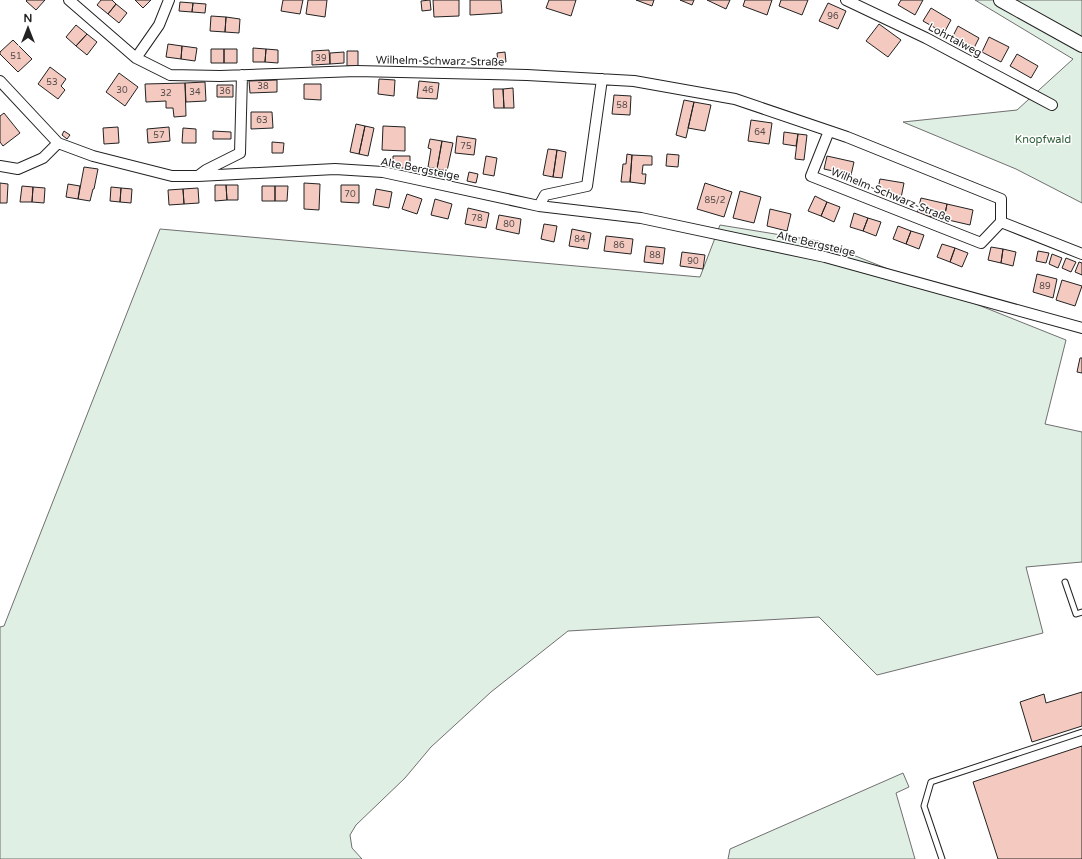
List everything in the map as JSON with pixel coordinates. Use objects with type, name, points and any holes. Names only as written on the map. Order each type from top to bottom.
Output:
[{"type":"main road","points":[[1001,0],[1082,45]]},
{"type":"street","name":"Wilhelm-Schwarz-Straße","points":[[69,0],[136,58],[170,75],[242,76],[356,71],[527,75],[634,81],[735,99],[829,131],[1001,199],[1001,222],[981,243],[811,176],[829,131]]},
{"type":"street","points":[[136,58],[159,24],[169,0]]},
{"type":"street","name":"Lohrtalweg","points":[[846,0],[926,38],[1052,105]]},
{"type":"street","points":[[198,176],[206,170],[240,153],[242,76]]},
{"type":"street","points":[[539,206],[545,195],[587,186],[602,80]]},
{"type":"street","name":"Alte Bergsteige","points":[[0,81],[58,143],[93,156],[172,176],[335,169],[383,172],[539,206],[641,218],[825,258],[1082,328]]},
{"type":"street","points":[[0,166],[18,169],[43,158],[58,143]]},
{"type":"street","points":[[1001,222],[1082,254]]},
{"type":"lane","points":[[1065,582],[1076,614],[1082,612]]},
{"type":"lane","points":[[942,859],[924,806],[931,782],[1082,732]]},
{"type":"green space","name":"Knopfwald","points":[[975,0],[1082,0],[1082,203],[1016,169],[903,122],[1017,110],[1073,59]]},
{"type":"green space","points":[[720,225],[818,241],[1066,340],[1045,424],[1082,432],[1082,562],[1026,567],[1043,633],[877,675],[819,617],[568,631],[491,692],[431,747],[405,778],[356,825],[350,835],[352,848],[362,859],[0,859],[0,627],[4,626],[160,229],[700,277]]},
{"type":"green space","points":[[903,773],[909,787],[896,793],[915,859],[728,859],[730,849]]},
{"type":"building","points":[[45,0],[36,10],[26,1]]},
{"type":"building","points":[[101,0],[112,0],[116,4],[108,14],[97,5]]},
{"type":"building","points":[[135,0],[151,0],[143,8]]},
{"type":"building","points":[[283,0],[303,0],[300,14],[281,11]]},
{"type":"building","points":[[308,0],[327,0],[325,17],[306,14]]},
{"type":"building","points":[[430,0],[431,10],[422,11],[421,1]]},
{"type":"building","points":[[433,0],[459,0],[459,16],[434,17]]},
{"type":"building","points":[[470,0],[501,0],[502,13],[470,15]]},
{"type":"building","points":[[549,0],[576,0],[571,16],[546,8]]},
{"type":"building","points":[[636,0],[654,0],[652,6]]},
{"type":"building","points":[[680,0],[694,0],[692,5]]},
{"type":"building","points":[[707,0],[730,0],[726,9]]},
{"type":"building","points":[[745,0],[772,0],[767,15],[743,6]]},
{"type":"building","points":[[781,0],[808,0],[802,15],[779,6]]},
{"type":"building","points":[[901,0],[923,0],[915,15],[898,5]]},
{"type":"building","points":[[180,2],[193,3],[192,12],[179,11]]},
{"type":"building","points":[[193,3],[206,4],[205,13],[192,12]]},
{"type":"building","points":[[828,3],[846,11],[838,29],[819,21]]},
{"type":"building","points":[[116,4],[127,13],[119,23],[108,14]]},
{"type":"building","points":[[931,8],[951,20],[944,33],[923,21]]},
{"type":"building","points":[[211,16],[226,17],[225,32],[210,31]]},
{"type":"building","points":[[226,17],[240,19],[239,33],[225,32]]},
{"type":"building","points":[[879,24],[901,40],[888,57],[866,41]]},
{"type":"building","points":[[76,25],[87,34],[76,46],[66,37]]},
{"type":"building","points":[[958,26],[979,38],[973,50],[952,38]]},
{"type":"building","points":[[87,34],[97,42],[87,55],[76,46]]},
{"type":"building","points":[[989,37],[1009,47],[1001,62],[982,52]]},
{"type":"building","points":[[13,40],[32,59],[18,72],[0,54],[0,52]]},
{"type":"building","points":[[168,44],[182,46],[181,59],[166,57]]},
{"type":"building","points":[[182,46],[197,48],[195,61],[181,59]]},
{"type":"building","points":[[253,48],[266,49],[265,62],[253,62]]},
{"type":"building","points":[[211,49],[224,49],[224,63],[211,63]]},
{"type":"building","points":[[224,49],[237,49],[237,63],[224,63]]},
{"type":"building","points":[[266,49],[278,50],[278,63],[265,62]]},
{"type":"building","points":[[329,50],[330,64],[312,65],[312,51]]},
{"type":"building","points":[[347,51],[358,51],[358,66],[347,66]]},
{"type":"building","points":[[344,52],[344,63],[330,64],[330,53]]},
{"type":"building","points":[[505,52],[506,62],[498,63],[497,53]]},
{"type":"building","points":[[1017,54],[1038,66],[1031,78],[1010,66]]},
{"type":"building","points":[[50,67],[66,79],[61,86],[65,90],[58,99],[38,84]]},
{"type":"building","points":[[119,73],[138,87],[125,106],[106,92]]},
{"type":"building","points":[[379,79],[395,80],[394,96],[378,94]]},
{"type":"building","points":[[277,80],[277,92],[250,93],[249,81]]},
{"type":"building","points":[[419,81],[439,83],[437,99],[417,98]]},
{"type":"building","points":[[205,82],[206,101],[186,102],[185,83]]},
{"type":"building","points":[[185,83],[186,116],[174,117],[173,108],[166,108],[166,101],[146,102],[145,84]]},
{"type":"building","points":[[304,84],[321,84],[321,100],[304,99]]},
{"type":"building","points":[[217,85],[233,85],[233,97],[217,97]]},
{"type":"building","points":[[513,88],[514,108],[504,108],[503,89]]},
{"type":"building","points":[[493,89],[503,89],[504,108],[494,108]]},
{"type":"building","points":[[614,95],[631,96],[630,115],[612,114]]},
{"type":"building","points":[[684,100],[694,102],[686,138],[676,135]]},
{"type":"building","points":[[694,102],[711,105],[705,131],[688,128]]},
{"type":"building","points":[[251,112],[272,112],[273,128],[251,129]]},
{"type":"building","points":[[4,113],[20,133],[3,146],[0,142],[0,116]]},
{"type":"building","points":[[751,120],[772,123],[769,144],[748,141]]},
{"type":"building","points":[[356,124],[365,126],[359,154],[350,152]]},
{"type":"building","points":[[365,126],[374,128],[368,156],[359,154]]},
{"type":"building","points":[[383,126],[405,127],[405,151],[382,150]]},
{"type":"building","points":[[118,127],[119,143],[104,144],[103,128]]},
{"type":"building","points":[[169,127],[170,141],[148,143],[147,129]]},
{"type":"building","points":[[183,128],[196,129],[196,143],[182,143]]},
{"type":"building","points":[[64,131],[70,135],[67,139],[62,135]]},
{"type":"building","points":[[213,131],[231,132],[231,139],[213,139]]},
{"type":"building","points":[[784,132],[798,134],[796,146],[783,144]]},
{"type":"building","points":[[798,134],[807,135],[804,160],[795,159]]},
{"type":"building","points":[[457,136],[476,139],[474,155],[455,153]]},
{"type":"building","points":[[430,139],[442,141],[437,169],[428,167],[431,149],[428,148]]},
{"type":"building","points":[[442,141],[453,143],[447,171],[437,169]]},
{"type":"building","points":[[272,142],[284,143],[283,153],[272,153]]},
{"type":"building","points":[[548,149],[557,150],[553,177],[543,175]]},
{"type":"building","points":[[557,150],[566,152],[562,178],[553,177]]},
{"type":"building","points":[[627,154],[632,155],[630,182],[621,182],[623,164],[626,164]]},
{"type":"building","points":[[667,154],[679,155],[678,167],[666,166]]},
{"type":"building","points":[[632,155],[652,156],[652,165],[643,165],[642,174],[646,174],[645,184],[630,182]]},
{"type":"building","points":[[393,156],[410,156],[410,168],[393,168]]},
{"type":"building","points":[[486,156],[497,158],[494,176],[483,174]]},
{"type":"building","points":[[827,156],[854,162],[851,175],[824,169]]},
{"type":"building","points":[[84,167],[98,169],[90,201],[78,199]]},
{"type":"building","points":[[469,172],[478,174],[476,183],[467,181]]},
{"type":"building","points":[[880,179],[904,183],[901,198],[877,193]]},
{"type":"building","points":[[0,183],[8,184],[7,203],[0,203]]},
{"type":"building","points":[[304,183],[320,184],[319,210],[304,209]]},
{"type":"building","points":[[705,183],[732,192],[724,217],[697,209]]},
{"type":"building","points":[[68,184],[80,186],[78,199],[66,197]]},
{"type":"building","points":[[215,185],[226,185],[227,200],[215,201]]},
{"type":"building","points":[[226,185],[238,185],[238,200],[227,200]]},
{"type":"building","points":[[341,185],[359,185],[359,203],[341,202]]},
{"type":"building","points":[[22,186],[33,187],[32,202],[20,202]]},
{"type":"building","points":[[262,186],[275,186],[275,201],[262,201]]},
{"type":"building","points":[[275,186],[288,186],[287,201],[275,201]]},
{"type":"building","points":[[33,187],[45,188],[44,203],[32,202]]},
{"type":"building","points":[[111,187],[121,188],[120,202],[110,201]]},
{"type":"building","points":[[121,188],[132,189],[131,203],[120,202]]},
{"type":"building","points":[[198,188],[199,203],[184,204],[183,189]]},
{"type":"building","points":[[183,189],[184,204],[169,205],[168,190]]},
{"type":"building","points":[[376,189],[392,192],[389,208],[373,205]]},
{"type":"building","points":[[740,191],[761,197],[754,223],[733,218]]},
{"type":"building","points":[[407,194],[422,199],[417,214],[402,209]]},
{"type":"building","points":[[815,196],[827,202],[821,216],[808,211]]},
{"type":"building","points":[[921,198],[947,204],[944,219],[917,214]]},
{"type":"building","points":[[435,199],[452,204],[448,219],[431,215]]},
{"type":"building","points":[[827,202],[840,207],[834,222],[821,216]]},
{"type":"building","points":[[947,204],[973,210],[970,225],[944,219]]},
{"type":"building","points":[[468,208],[489,213],[486,228],[465,224]]},
{"type":"building","points":[[770,209],[791,214],[787,231],[767,226]]},
{"type":"building","points":[[854,213],[868,218],[863,231],[850,227]]},
{"type":"building","points":[[499,215],[521,219],[519,234],[496,229]]},
{"type":"building","points":[[868,218],[881,222],[876,236],[863,231]]},
{"type":"building","points":[[544,224],[557,226],[554,242],[541,239]]},
{"type":"building","points":[[898,226],[911,231],[906,244],[893,239]]},
{"type":"building","points":[[572,229],[591,233],[588,249],[569,246]]},
{"type":"building","points":[[911,231],[924,235],[919,249],[906,244]]},
{"type":"building","points":[[606,236],[633,239],[631,254],[604,251]]},
{"type":"building","points":[[942,244],[955,248],[950,262],[937,257]]},
{"type":"building","points":[[646,246],[665,248],[663,264],[644,262]]},
{"type":"building","points":[[991,247],[1003,249],[1001,263],[988,260]]},
{"type":"building","points":[[955,248],[968,253],[962,267],[950,262]]},
{"type":"building","points":[[1003,249],[1016,252],[1013,266],[1001,263]]},
{"type":"building","points":[[1038,251],[1049,253],[1046,263],[1036,261]]},
{"type":"building","points":[[682,252],[705,255],[703,269],[680,266]]},
{"type":"building","points":[[1052,254],[1062,258],[1058,268],[1049,264]]},
{"type":"building","points":[[1066,258],[1076,262],[1071,272],[1062,268]]},
{"type":"building","points":[[1079,262],[1082,263],[1082,275],[1075,272]]},
{"type":"building","points":[[1037,274],[1057,279],[1053,298],[1033,292]]},
{"type":"building","points":[[1062,280],[1082,286],[1075,306],[1056,300]]},
{"type":"building","points":[[1080,358],[1082,358],[1082,373],[1077,372]]},
{"type":"building","points":[[1082,692],[1082,726],[1032,742],[1020,702],[1044,694],[1046,703]]},
{"type":"building","points":[[1082,746],[1082,859],[998,859],[973,782]]}]
